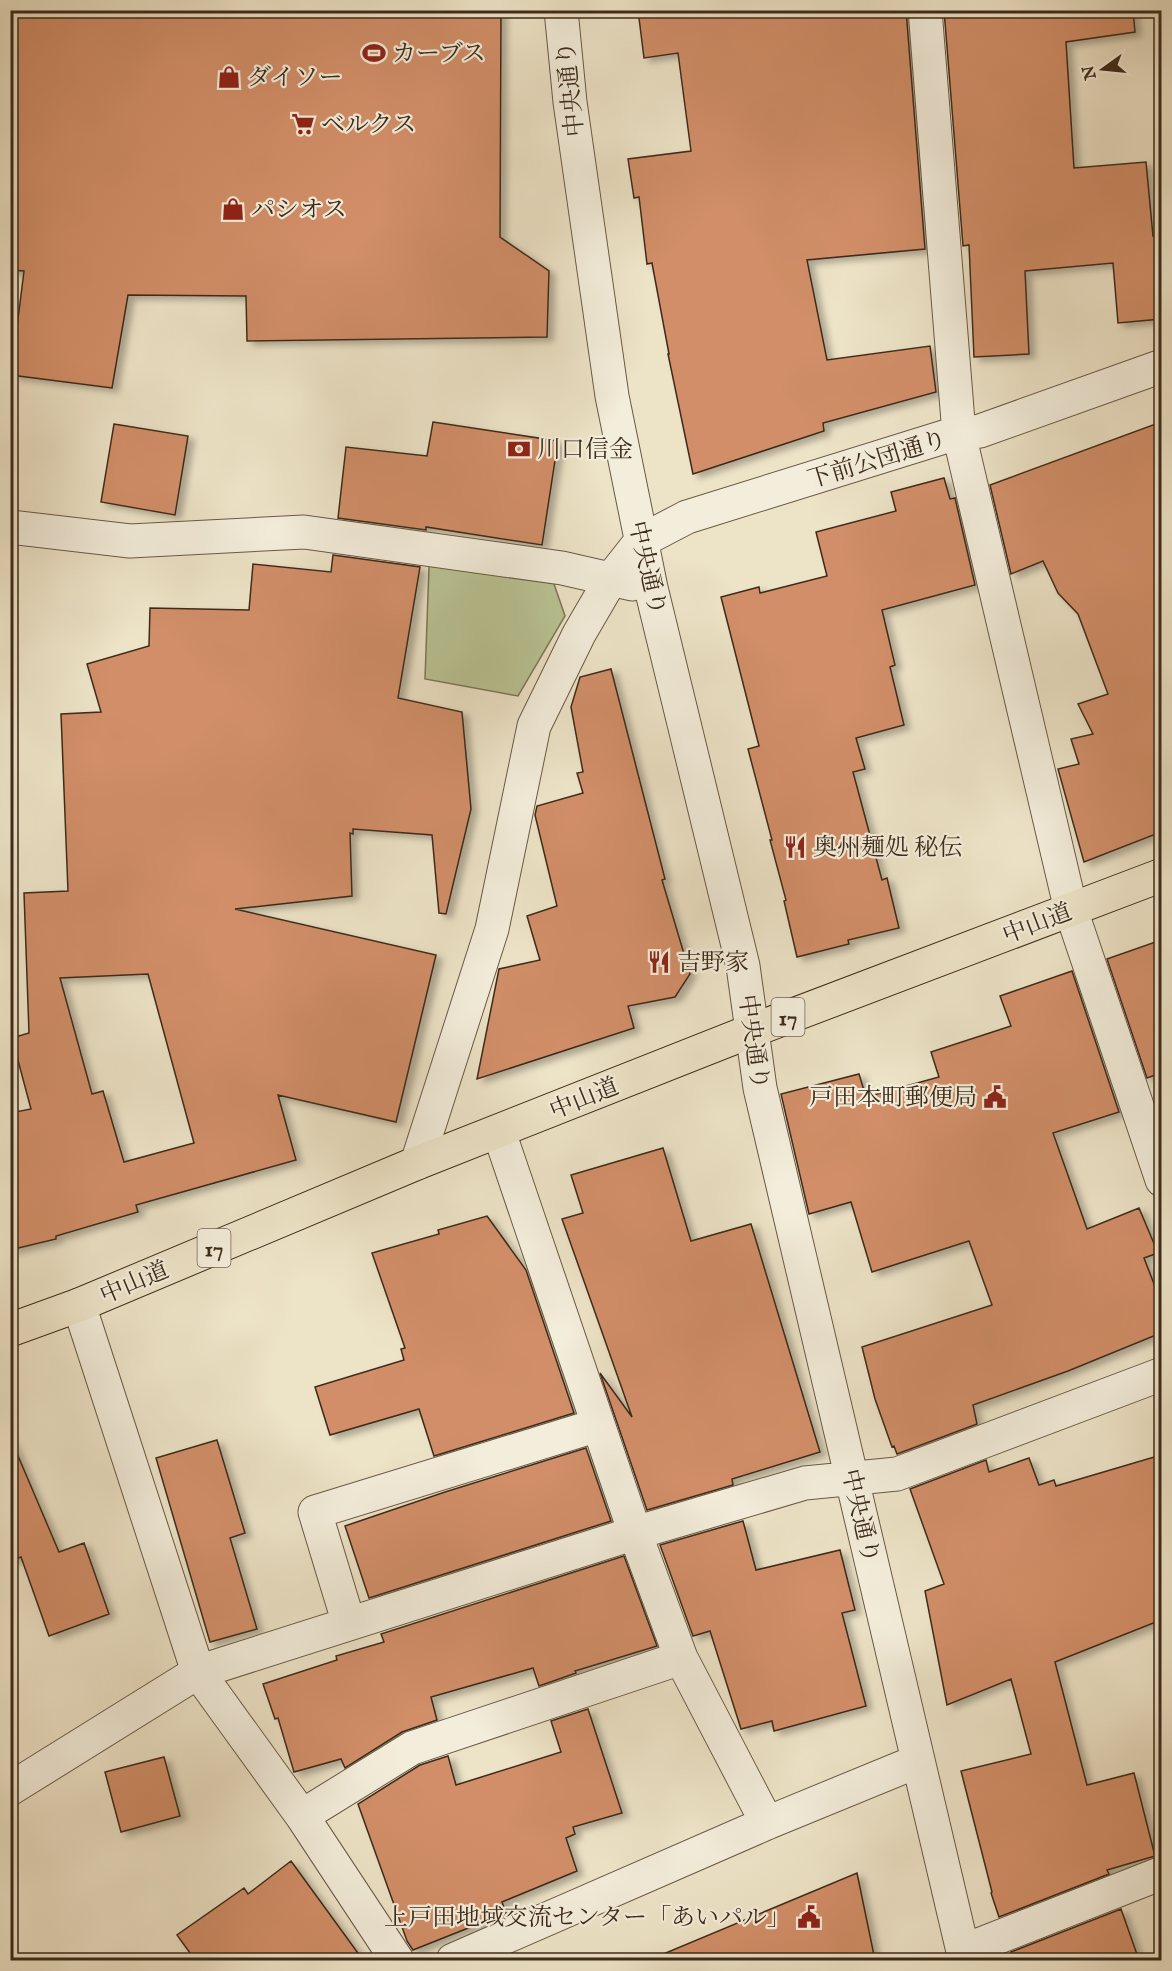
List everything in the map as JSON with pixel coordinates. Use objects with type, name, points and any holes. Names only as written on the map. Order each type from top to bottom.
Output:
[{"type":"highway","name":"中山道","points":[[10,1330],[79,1305],[417,1163],[751,1031],[1161,875]]},
{"type":"street","name":"中央通り","points":[[561,10],[570,102],[612,396],[641,541],[743,966],[760,1088],[964,1956]]},
{"type":"street","points":[[925,10],[959,434],[1071,910],[1161,1180]]},
{"type":"street","name":"下前公団通り","points":[[417,1163],[492,929],[534,726],[579,634],[611,579],[641,541],[687,517],[944,437],[980,431],[1161,366]]},
{"type":"street","points":[[10,527],[130,541],[304,532],[562,568],[651,588]]},
{"type":"street","points":[[499,1132],[635,1533],[681,1658],[767,1823]]},
{"type":"street","points":[[79,1305],[198,1672],[302,1816],[397,1960]]},
{"type":"street","points":[[10,1790],[198,1672],[635,1533],[805,1483],[897,1474],[1161,1374]]},
{"type":"street","points":[[349,1624],[315,1512],[598,1425]]},
{"type":"street","points":[[302,1816],[411,1748],[681,1658]]},
{"type":"street","points":[[453,1960],[767,1823],[918,1761]]},
{"type":"street","points":[[964,1956],[1161,1873]]},
{"type":"green space","points":[[429,566],[553,581],[565,616],[518,696],[425,679]]},
{"type":"building","name":"ベルクス","points":[[10,10],[501,10],[500,237],[549,271],[547,337],[247,341],[246,296],[128,295],[112,388],[11,375],[24,271],[10,270]]},
{"type":"building","points":[[638,10],[906,10],[925,249],[807,260],[827,360],[930,346],[936,392],[823,423],[824,431],[693,474],[652,263],[647,264],[639,197],[634,198],[628,159],[691,151],[678,53],[644,58]]},
{"type":"building","points":[[944,10],[1133,10],[1135,32],[1066,42],[1074,168],[1146,162],[1153,236],[1157,235],[1161,319],[1118,323],[1113,263],[1025,271],[1029,354],[974,357],[969,245],[963,246]]},
{"type":"building","points":[[433,422],[558,441],[542,545],[426,527],[426,530],[338,518],[346,447],[427,456]]},
{"type":"building","points":[[1161,422],[1161,832],[1084,862],[1058,769],[1079,764],[1071,739],[1093,734],[1078,704],[1108,694],[1078,614],[1058,593],[1043,561],[1011,574],[990,485]]},
{"type":"building","points":[[114,424],[188,436],[175,515],[101,502]]},
{"type":"building","points":[[944,478],[950,499],[955,498],[975,585],[882,610],[895,665],[890,667],[904,725],[856,738],[865,769],[853,772],[882,880],[887,878],[899,928],[848,940],[849,944],[797,957],[784,901],[786,900],[770,840],[772,840],[748,749],[759,746],[721,597],[759,587],[760,593],[827,576],[816,532],[896,511],[891,492]]},
{"type":"building","points":[[333,555],[420,567],[398,698],[462,712],[471,809],[446,914],[439,913],[432,835],[353,829],[353,834],[350,833],[352,896],[235,909],[436,955],[396,1122],[278,1095],[296,1160],[136,1205],[138,1212],[56,1236],[56,1239],[10,1250],[10,1113],[31,1109],[12,1038],[29,1033],[24,893],[68,891],[61,714],[101,712],[87,664],[149,646],[150,608],[249,610],[253,564],[331,572]],"holes":[[[148,974],[194,1143],[124,1162],[103,1091],[92,1094],[60,978]]]},
{"type":"building","points":[[611,669],[665,879],[662,880],[690,974],[675,997],[628,1006],[634,1028],[477,1079],[499,969],[540,960],[527,916],[557,906],[535,815],[537,806],[583,793],[577,773],[583,772],[571,707],[580,677]]},
{"type":"building","points":[[1161,940],[1161,1073],[1147,1078],[1107,959]]},
{"type":"building","points":[[1072,971],[1119,1112],[1053,1133],[1087,1229],[1139,1208],[1158,1253],[1144,1258],[1161,1302],[1161,1333],[1068,1371],[973,1405],[977,1424],[897,1454],[894,1446],[892,1447],[875,1399],[862,1347],[992,1305],[969,1241],[872,1272],[851,1202],[809,1214],[781,1094],[859,1074],[866,1097],[939,1077],[931,1052],[1011,1026],[1000,996]]},
{"type":"building","points":[[663,1148],[691,1241],[751,1224],[820,1452],[732,1479],[733,1485],[647,1510],[600,1373],[632,1417],[562,1219],[583,1213],[571,1175]]},
{"type":"building","points":[[487,1216],[526,1270],[574,1413],[434,1456],[419,1409],[330,1435],[315,1387],[404,1360],[401,1349],[405,1348],[372,1253],[439,1234],[438,1230]]},
{"type":"building","points":[[10,1437],[59,1552],[84,1543],[109,1614],[49,1636],[21,1557],[10,1561]]},
{"type":"building","points":[[217,1440],[245,1533],[230,1538],[257,1629],[210,1642],[156,1458]]},
{"type":"building","points":[[586,1448],[611,1521],[369,1598],[345,1526]]},
{"type":"building","points":[[1161,1455],[1161,1620],[1055,1662],[1087,1785],[1134,1773],[1155,1856],[1107,1870],[1109,1874],[999,1917],[961,1771],[1031,1754],[1011,1679],[947,1705],[925,1591],[944,1584],[910,1489],[986,1460],[989,1472],[1029,1458],[1039,1485],[1054,1480],[1056,1486]]},
{"type":"building","points":[[743,1521],[756,1570],[840,1550],[855,1610],[842,1613],[866,1706],[774,1731],[772,1721],[741,1729],[710,1631],[693,1636],[660,1545]]},
{"type":"building","points":[[624,1556],[657,1646],[575,1671],[576,1673],[539,1686],[533,1668],[431,1697],[437,1720],[402,1732],[345,1768],[341,1759],[294,1772],[278,1718],[275,1719],[263,1684],[337,1660],[336,1656],[384,1642],[381,1634]]},
{"type":"building","points":[[588,1709],[622,1813],[573,1827],[575,1834],[566,1838],[577,1871],[502,1902],[506,1913],[413,1950],[407,1941],[358,1804],[420,1765],[448,1756],[456,1785],[561,1752],[551,1721]]},
{"type":"building","points":[[164,1757],[180,1816],[121,1832],[105,1772]]},
{"type":"building","points":[[291,1861],[363,1960],[195,1960],[177,1935],[244,1888],[248,1894]]},
{"type":"building","name":"上戸田地域交流センター「あいパル」","points":[[857,1873],[875,1960],[649,1960]]},
{"type":"building","points":[[1121,1909],[1139,1960],[1014,1960],[1011,1952]]},
{"type":"place","name":"カーブス","points":[[374,53]]},
{"type":"place","name":"ダイソー","points":[[229,77]]},
{"type":"place","name":"ベルクス","points":[[303,124]]},
{"type":"place","name":"パシオス","points":[[233,209]]},
{"type":"place","name":"川口信金","points":[[519,449]]},
{"type":"place","name":"奥州麺処 秘伝","points":[[795,847]]},
{"type":"place","name":"吉野家","points":[[659,962]]},
{"type":"place","name":"戸田本町郵便局","points":[[995,1097]]},
{"type":"place","name":"上戸田地域交流センター「あいパル」","points":[[809,1917]]}]
